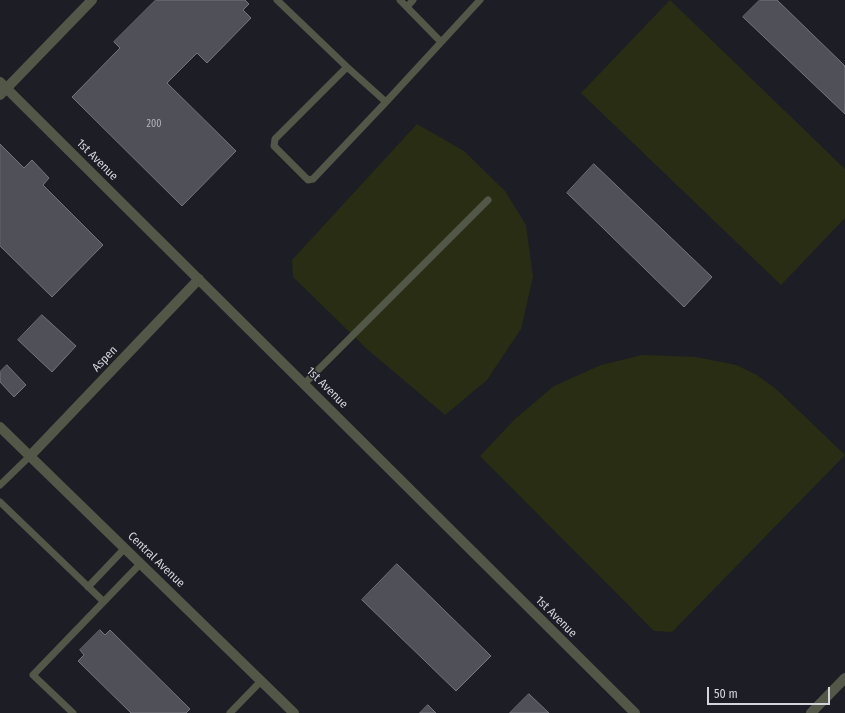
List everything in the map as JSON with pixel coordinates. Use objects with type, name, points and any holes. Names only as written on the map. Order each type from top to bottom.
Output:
[{"type":"street","points":[[2,88],[92,0]]},
{"type":"street","name":"1st Avenue","points":[[2,88],[199,280],[635,713]]},
{"type":"street","name":"Aspen","points":[[30,456],[199,280]]},
{"type":"street","name":"Central Avenue","points":[[0,427],[294,713]]},
{"type":"street","points":[[811,713],[845,678]]},
{"type":"lane","points":[[277,0],[386,102]]},
{"type":"lane","points":[[400,0],[441,42]]},
{"type":"lane","points":[[407,7],[413,0]]},
{"type":"lane","points":[[347,66],[274,139],[274,146],[308,180],[313,179],[480,0]]},
{"type":"lane","points":[[304,384],[488,200]]},
{"type":"lane","points":[[0,485],[30,456]]},
{"type":"lane","points":[[0,502],[103,602]]},
{"type":"lane","points":[[88,587],[125,548]]},
{"type":"lane","points":[[73,713],[33,675],[141,563]]},
{"type":"lane","points":[[230,713],[261,681]]},
{"type":"green space","points":[[670,0],[845,169],[845,218],[781,285],[581,93]]},
{"type":"green space","points":[[417,124],[464,151],[505,191],[526,225],[533,277],[521,329],[487,380],[445,415],[368,350],[293,277],[292,260]]},
{"type":"green space","points":[[642,355],[696,357],[736,365],[757,375],[776,389],[845,455],[672,632],[654,631],[480,456],[516,418],[554,386],[601,365]]},
{"type":"building","points":[[156,0],[245,0],[249,4],[243,10],[251,18],[207,63],[197,53],[167,83],[236,151],[182,206],[72,97],[120,48],[114,42]]},
{"type":"building","points":[[760,0],[777,0],[845,66],[845,114],[743,17]]},
{"type":"building","points":[[0,144],[24,168],[32,160],[49,178],[43,185],[103,245],[52,297],[0,246]]},
{"type":"building","points":[[594,164],[712,277],[684,307],[567,193]]},
{"type":"building","points":[[42,315],[76,346],[52,372],[18,340]]},
{"type":"building","points":[[7,365],[26,385],[14,397],[0,382],[0,372]]},
{"type":"building","points":[[397,564],[491,656],[456,691],[362,600]]},
{"type":"building","points":[[100,630],[105,635],[110,630],[190,709],[186,713],[131,713],[78,661],[84,655],[80,650]]},
{"type":"building","points":[[529,694],[549,713],[510,713]]},
{"type":"building","points":[[428,705],[436,713],[420,713]]}]
